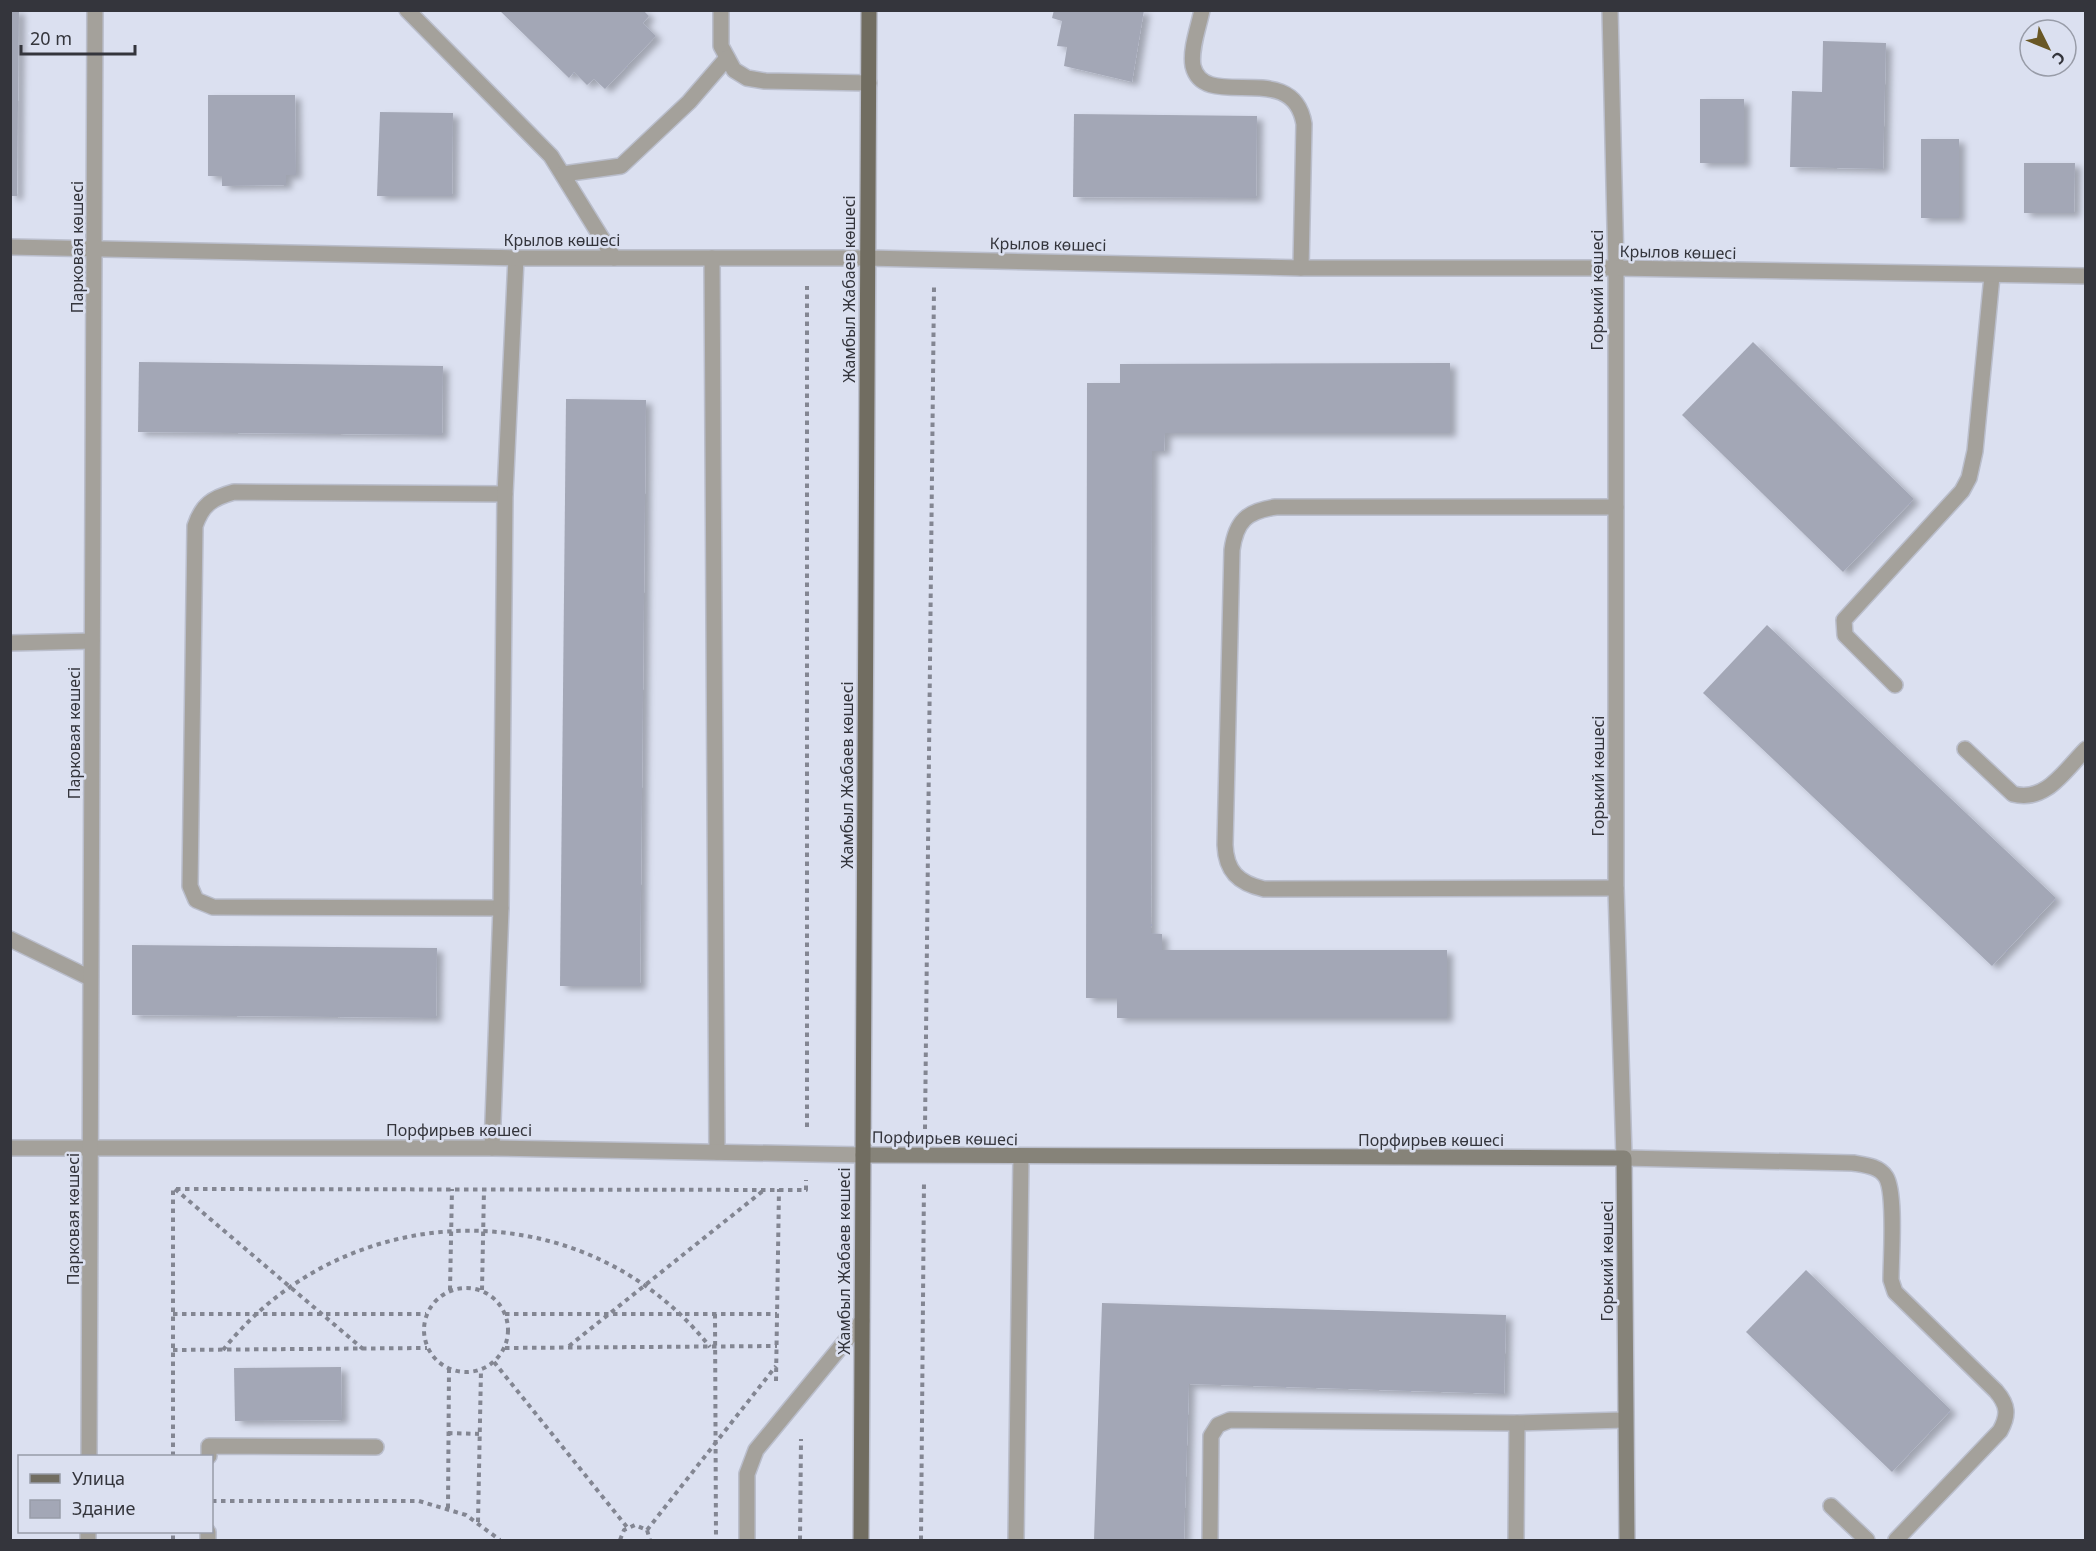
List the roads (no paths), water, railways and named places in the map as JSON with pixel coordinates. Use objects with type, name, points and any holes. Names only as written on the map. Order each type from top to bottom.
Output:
[{"type":"main road","name":"Жамбыл Жабаев көшесі","points":[[861,1540],[869,10]]},
{"type":"street","name":"Парковая көшесі","points":[[89,1455],[95,10]]},
{"type":"street","points":[[407,10],[540,144],[563,174],[614,258]]},
{"type":"street","points":[[721,10],[721,46],[734,70],[747,78],[765,81],[869,83]]},
{"type":"street","points":[[1202,10],[1193,66],[1199,75],[1207,83],[1220,86],[1276,90],[1294,99],[1301,110],[1304,124],[1302,268]]},
{"type":"street","name":"Горький көшесі","points":[[1610,10],[1616,268],[1616,888],[1624,1158],[1627,1540]]},
{"type":"street","points":[[563,174],[621,166],[690,102],[727,58]]},
{"type":"street","name":"Крылов көшесі","points":[[10,247],[516,258],[867,258],[1302,268],[1616,268],[2085,276]]},
{"type":"street","points":[[492,1148],[501,908],[505,494],[516,258]]},
{"type":"street","points":[[712,258],[717,1152]]},
{"type":"street","points":[[1895,685],[1845,634],[1844,620],[1952,504],[1969,478],[1975,451],[1992,276]]},
{"type":"street","points":[[501,908],[213,908],[196,900],[189,886],[195,526],[201,509],[216,497],[234,492],[505,494]]},
{"type":"street","points":[[1616,507],[1276,507],[1259,509],[1245,518],[1235,531],[1232,550],[1225,845],[1226,862],[1233,874],[1248,885],[1264,889],[1616,888]]},
{"type":"street","points":[[10,643],[92,641]]},
{"type":"street","points":[[1965,749],[2009,791],[2024,797],[2035,796],[2046,790],[2085,749]]},
{"type":"street","points":[[10,939],[90,978]]},
{"type":"street","name":"Порфирьев көшесі","points":[[10,1148],[492,1148],[1021,1157],[1624,1158],[1853,1163],[1879,1169],[1890,1186],[1891,1280],[1895,1292],[1996,1391],[2004,1401],[2008,1412],[2000,1431],[1896,1540]]},
{"type":"street","points":[[1016,1540],[1021,1157]]},
{"type":"street","points":[[747,1540],[747,1474],[756,1450],[861,1321]]},
{"type":"street","points":[[1210,1540],[1211,1436],[1218,1425],[1230,1420],[1517,1423],[1625,1420]]},
{"type":"street","points":[[1516,1540],[1517,1423]]},
{"type":"street","points":[[209,1455],[209,1446],[376,1447]]},
{"type":"street","points":[[1831,1506],[1867,1540]]}]
